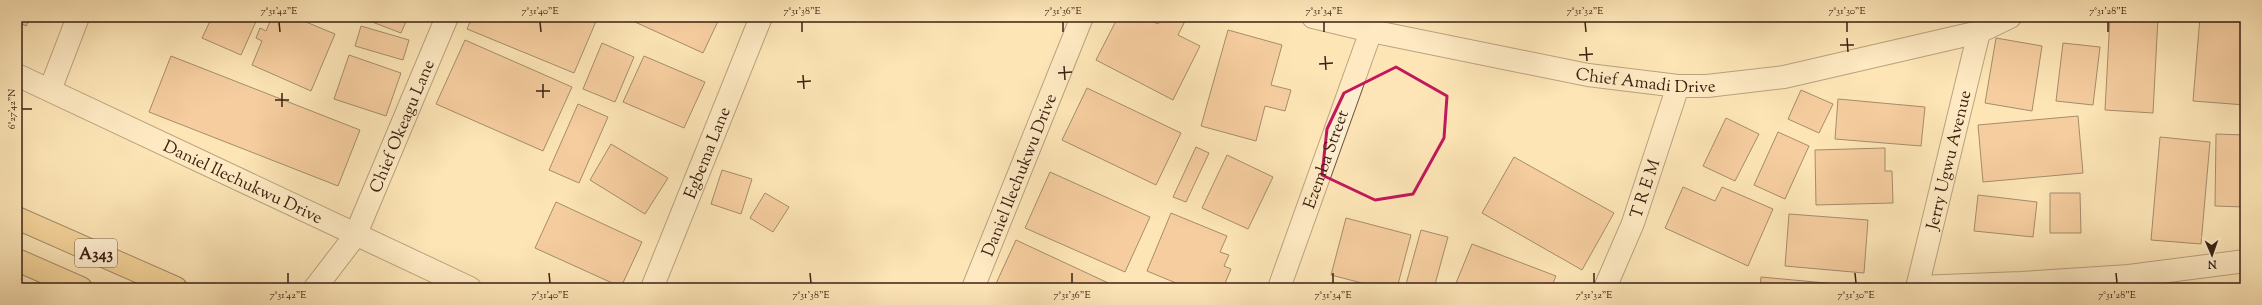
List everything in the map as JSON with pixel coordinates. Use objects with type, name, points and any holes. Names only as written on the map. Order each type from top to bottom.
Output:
[{"type":"highway","name":"A343","points":[[17,218],[176,288]]},
{"type":"highway","name":"A343","points":[[17,260],[81,288]]},
{"type":"street","points":[[50,90],[78,17]]},
{"type":"street","name":"Chief Okeagu Lane","points":[[315,288],[355,236],[447,17]]},
{"type":"street","name":"Egbema Lane","points":[[652,288],[761,17]]},
{"type":"street","name":"Daniel Ilechukwu Drive","points":[[973,288],[1082,17]]},
{"type":"street","name":"Chief Amadi Drive","points":[[1313,17],[1372,31],[1588,75],[1678,86],[1707,86],[1784,77],[1978,32],[2010,17]]},
{"type":"street","name":"Ezemba Street","points":[[1279,288],[1372,31]]},
{"type":"street","name":"Jerry Ugwu Avenue","points":[[1917,287],[1978,32]]},
{"type":"street","name":"Daniel Ilechukwu Drive","points":[[17,75],[355,236],[470,288]]},
{"type":"street","name":"T R E M","points":[[1605,288],[1632,223],[1678,86]]},
{"type":"street","points":[[1917,287],[2021,283],[2129,276],[2245,260]]},
{"type":"highlighted area","points":[[1396,67],[1447,96],[1444,138],[1413,194],[1375,200],[1322,175],[1327,129],[1344,93]]},
{"type":"building","points":[[17,17],[31,17],[26,26],[17,21]]},
{"type":"building","points":[[212,17],[258,17],[241,55],[202,38]]},
{"type":"building","points":[[272,17],[294,17],[335,34],[311,91],[252,65],[262,41],[256,38],[260,28],[266,31]]},
{"type":"building","points":[[359,17],[408,17],[401,33]]},
{"type":"building","points":[[472,17],[591,17],[597,19],[574,73],[467,29]]},
{"type":"building","points":[[624,17],[720,17],[703,53]]},
{"type":"building","points":[[1118,17],[1143,17],[1158,24],[1162,17],[1187,17],[1178,35],[1200,46],[1173,100],[1096,60]]},
{"type":"building","points":[[2110,17],[2158,17],[2153,113],[2105,110]]},
{"type":"building","points":[[2200,17],[2245,17],[2245,105],[2193,101]]},
{"type":"building","points":[[361,26],[409,40],[403,60],[355,46]]},
{"type":"building","points":[[1228,30],[1282,45],[1271,85],[1291,90],[1285,111],[1265,106],[1256,141],[1201,126]]},
{"type":"building","points":[[1996,38],[2042,46],[2032,111],[1985,103]]},
{"type":"building","points":[[465,40],[572,87],[543,151],[436,104]]},
{"type":"building","points":[[602,43],[634,57],[615,102],[583,89]]},
{"type":"building","points":[[2063,43],[2100,47],[2093,105],[2056,101]]},
{"type":"building","points":[[349,55],[401,73],[386,116],[334,99]]},
{"type":"building","points":[[171,56],[360,130],[338,186],[149,112]]},
{"type":"building","points":[[644,56],[705,82],[684,128],[623,102]]},
{"type":"building","points":[[1087,88],[1181,133],[1156,185],[1062,140]]},
{"type":"building","points":[[1801,90],[1833,104],[1819,133],[1788,119]]},
{"type":"building","points":[[1838,99],[1925,107],[1921,146],[1835,139]]},
{"type":"building","points":[[578,104],[608,117],[579,183],[549,170]]},
{"type":"building","points":[[2078,116],[2083,173],[1983,182],[1978,125]]},
{"type":"building","points":[[1726,118],[1759,134],[1735,181],[1703,166]]},
{"type":"building","points":[[1778,132],[1809,146],[1785,199],[1754,185]]},
{"type":"building","points":[[2216,134],[2245,135],[2245,207],[2215,206]]},
{"type":"building","points":[[2160,137],[2210,142],[2201,244],[2151,240]]},
{"type":"building","points":[[611,144],[668,178],[645,214],[590,180]]},
{"type":"building","points":[[1196,147],[1209,153],[1186,202],[1173,197]]},
{"type":"building","points":[[1885,148],[1885,171],[1892,171],[1893,203],[1816,205],[1815,150]]},
{"type":"building","points":[[1227,155],[1273,177],[1248,229],[1202,208]]},
{"type":"building","points":[[1514,157],[1614,213],[1582,270],[1482,213]]},
{"type":"building","points":[[722,170],[752,179],[741,214],[711,204]]},
{"type":"building","points":[[1050,172],[1150,217],[1125,272],[1025,228]]},
{"type":"building","points":[[1683,187],[1715,201],[1722,187],[1773,209],[1748,266],[1665,228]]},
{"type":"building","points":[[765,193],[789,207],[773,232],[750,218]]},
{"type":"building","points":[[2050,193],[2080,193],[2081,233],[2050,233]]},
{"type":"building","points":[[1978,195],[2037,202],[2033,237],[1974,231]]},
{"type":"building","points":[[556,202],[642,242],[621,287],[535,248]]},
{"type":"building","points":[[1171,213],[1227,236],[1220,252],[1229,255],[1224,266],[1231,269],[1223,288],[1188,288],[1147,271]]},
{"type":"building","points":[[1789,214],[1868,220],[1864,273],[1785,266]]},
{"type":"building","points":[[1346,218],[1411,235],[1397,288],[1381,288],[1331,275]]},
{"type":"building","points":[[1421,230],[1448,237],[1434,288],[1405,288]]},
{"type":"building","points":[[1016,240],[1119,288],[994,288]]},
{"type":"building","points":[[1472,244],[1556,276],[1551,288],[1454,288]]},
{"type":"building","points":[[1761,277],[1869,287],[1869,288],[1760,288]]}]
